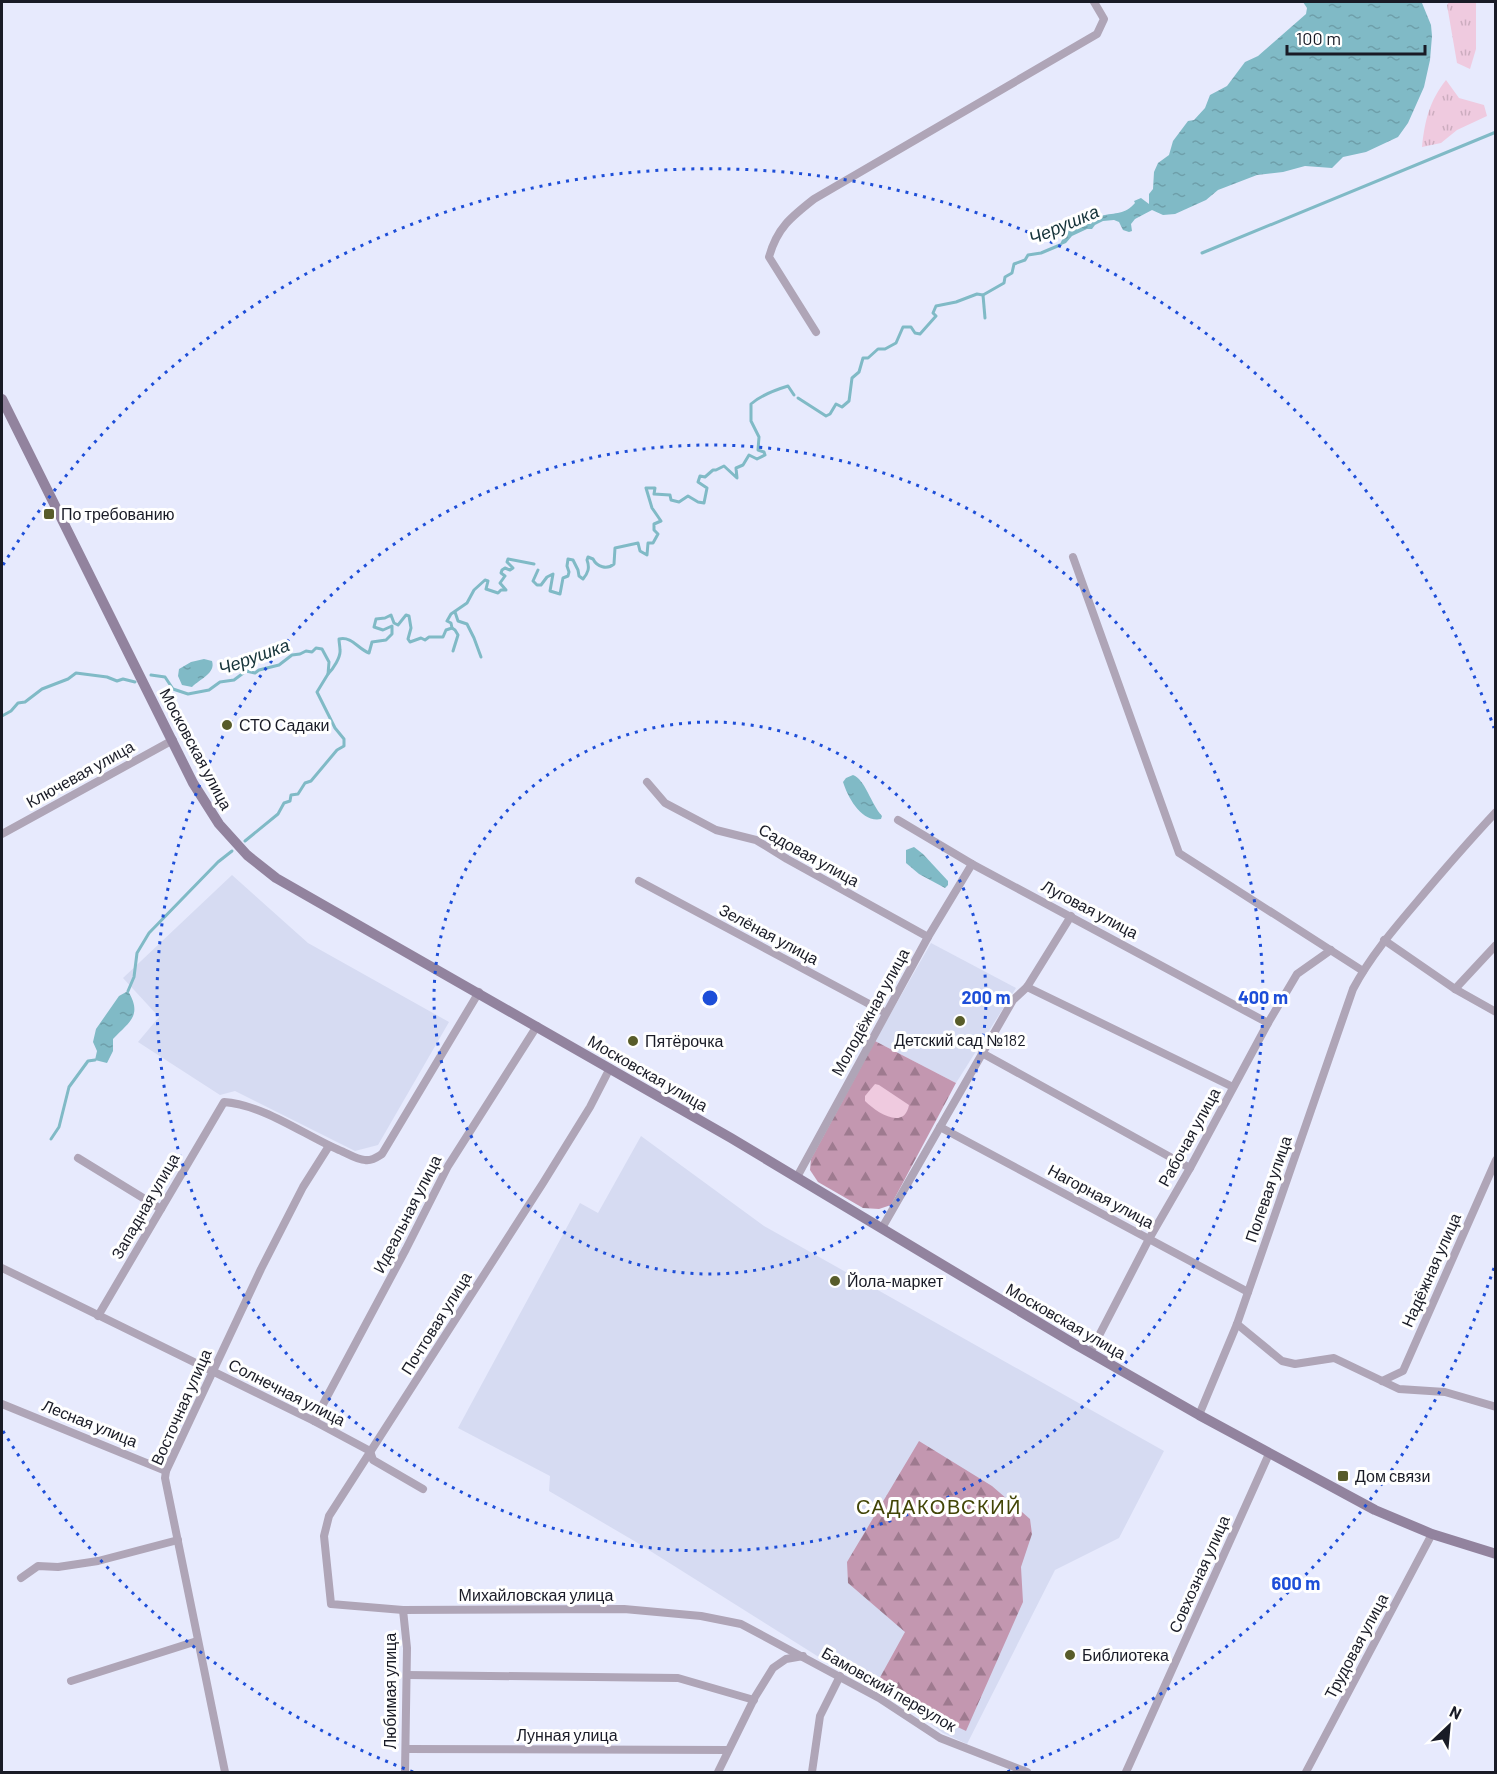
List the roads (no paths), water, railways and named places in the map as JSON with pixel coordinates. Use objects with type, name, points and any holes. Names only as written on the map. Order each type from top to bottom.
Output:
[{"type":"main road","name":"Московская улица","points":[[2,399],[193,783],[213,816],[247,855],[276,878],[610,1068],[1090,1353],[1269,1454],[1375,1510],[1432,1534],[1496,1554]]},
{"type":"street","points":[[816,332],[769,257],[773,242],[788,220],[814,199],[1097,34],[1104,19],[1094,2]]},
{"type":"street","points":[[1073,557],[1179,853],[1363,971]]},
{"type":"street","name":"Ключевая улица","points":[[2,834],[173,740]]},
{"type":"street","name":"Садовая улица","points":[[647,782],[665,804],[716,830],[756,840],[928,937]]},
{"type":"street","name":"Полевая улица","points":[[1199,1415],[1237,1324],[1353,989],[1384,940],[1496,812]]},
{"type":"street","name":"Луговая улица","points":[[898,820],[972,864],[1268,1023]]},
{"type":"street","name":"Молодёжная улица","points":[[797,1177],[886,1012],[972,864]]},
{"type":"street","name":"Зелёная улица","points":[[639,881],[886,1012]]},
{"type":"street","points":[[882,1228],[1013,1000],[1027,987],[1071,916]]},
{"type":"street","points":[[1384,940],[1455,989],[1496,1012]]},
{"type":"street","points":[[1455,989],[1496,945]]},
{"type":"street","name":"Рабочая улица","points":[[1090,1353],[1149,1239],[1297,974],[1330,950]]},
{"type":"street","points":[[1027,987],[1233,1088]]},
{"type":"street","points":[[329,1146],[364,1161],[382,1154],[478,992]]},
{"type":"street","name":"Идеальная улица","points":[[314,1421],[448,1166],[537,1026]]},
{"type":"street","points":[[982,1053],[1190,1168]]},
{"type":"street","name":"Почтовая улица","points":[[331,1604],[324,1536],[329,1516],[543,1183],[590,1107],[610,1068]]},
{"type":"street","name":"Западная улица","points":[[98,1316],[224,1102],[235,1103],[274,1118],[329,1146]]},
{"type":"street","name":"Нагорная улица","points":[[940,1127],[1248,1292]]},
{"type":"street","name":"Восточная улица","points":[[225,1773],[165,1478],[166,1471],[303,1187],[329,1146]]},
{"type":"street","points":[[78,1158],[161,1209]]},
{"type":"street","name":"Надёжная улица","points":[[1382,1381],[1403,1371],[1496,1160]]},
{"type":"street","name":"Солнечная улица","points":[[2,1268],[314,1421],[370,1451],[373,1460],[423,1489]]},
{"type":"street","points":[[1237,1324],[1282,1360],[1295,1364],[1334,1358],[1398,1389],[1445,1392],[1496,1407]]},
{"type":"street","name":"Лесная улица","points":[[2,1404],[166,1471]]},
{"type":"street","name":"Совхозная улица","points":[[1126,1773],[1269,1454]]},
{"type":"street","name":"Трудовая улица","points":[[1306,1773],[1432,1534]]},
{"type":"street","points":[[21,1578],[38,1566],[58,1567],[98,1561],[178,1540]]},
{"type":"street","name":"Михайловская улица","points":[[331,1604],[403,1610],[624,1609],[701,1616],[741,1624]]},
{"type":"street","name":"Любимая улица","points":[[403,1610],[408,1648],[405,1773]]},
{"type":"street","name":"Бамовский переулок","points":[[741,1624],[840,1676],[940,1738],[1027,1773]]},
{"type":"street","points":[[71,1681],[197,1641]]},
{"type":"street","name":"Бамовский переулок","points":[[718,1773],[772,1668],[786,1659],[803,1656]]},
{"type":"street","points":[[407,1676],[678,1678],[754,1700]]},
{"type":"street","points":[[812,1773],[820,1716],[840,1676]]},
{"type":"street","name":"Лунная улица","points":[[406,1749],[728,1750]]},
{"type":"water","points":[[1303,2],[1422,3],[1431,25],[1430,60],[1424,87],[1408,123],[1398,137],[1366,152],[1343,157],[1332,168],[1305,166],[1283,172],[1257,175],[1218,190],[1206,200],[1175,214],[1163,215],[1152,210],[1135,219],[1131,224],[1132,231],[1129,232],[1123,230],[1119,222],[1103,221],[1092,229],[1072,236],[1066,243],[1059,246],[1067,230],[1066,220],[1091,224],[1094,218],[1090,213],[1097,210],[1101,216],[1128,210],[1135,203],[1134,201],[1141,198],[1149,204],[1149,194],[1153,189],[1154,172],[1158,163],[1169,155],[1173,141],[1188,121],[1194,120],[1205,108],[1210,95],[1227,86],[1245,62],[1258,56],[1306,14],[1307,8]]},
{"type":"water","points":[[204,659],[212,661],[210,672],[192,687],[182,685],[178,676],[179,669],[191,662]]},
{"type":"water","points":[[853,775],[865,787],[882,816],[881,819],[868,817],[852,802],[843,782]]},
{"type":"water","points":[[914,847],[948,881],[945,888],[919,874],[906,863],[906,850]]},
{"type":"water","points":[[128,991],[134,1007],[132,1018],[113,1039],[113,1051],[107,1063],[95,1060],[97,1051],[93,1042],[96,1029],[119,996]]},
{"type":"waterway","points":[[1202,253],[1496,132]]},
{"type":"waterway","name":"Черушка","points":[[798,398],[826,416],[836,404],[842,407],[849,401],[852,378],[859,372],[863,358],[868,358],[878,349],[885,349],[896,343],[903,327],[911,327],[915,333],[920,334],[936,316],[933,313],[936,306],[977,294],[983,295],[1004,283],[1005,277],[1012,273],[1014,264],[1025,260],[1028,255],[1041,253],[1060,245]]},
{"type":"waterway","points":[[983,295],[985,318]]},
{"type":"waterway","name":"Черушка","points":[[538,570],[533,581],[541,585],[547,577],[553,574],[550,591],[560,594],[563,578],[568,576],[569,572],[568,559],[573,560],[579,576],[583,579],[588,570],[588,557],[600,566],[608,567],[614,564],[615,548],[638,543],[640,551],[647,555],[648,543],[653,543],[658,534],[654,530],[654,524],[661,521],[652,508],[646,488],[655,488],[654,494],[670,495],[671,500],[679,502],[688,496],[704,503],[707,488],[698,482],[700,476],[705,477],[713,470],[724,466],[737,478],[736,468],[743,465],[749,455],[757,459],[765,455],[764,452],[758,450],[759,437],[751,421],[751,404],[764,395],[788,386],[794,395]]},
{"type":"waterway","name":"Черушка","points":[[151,675],[165,677],[173,689],[188,694],[209,690],[220,682],[234,680],[246,671],[255,673],[279,665],[292,655],[306,651],[312,652],[316,648],[322,649],[329,662],[328,674],[339,656],[339,639],[348,639],[369,653],[372,642],[386,640],[392,634],[392,626],[383,630],[374,627],[376,619],[391,615],[394,623],[398,625],[406,615],[409,616],[411,628],[408,639],[410,642],[421,638],[425,640],[429,637],[443,637],[446,630],[452,628],[451,623],[447,621],[451,614],[467,603],[474,590],[485,580],[488,581],[486,589],[498,593],[506,590],[500,583],[505,576],[501,573],[502,570],[513,568],[507,562],[508,559],[534,564]]},
{"type":"waterway","points":[[455,612],[458,621],[467,624],[481,657]]},
{"type":"waterway","points":[[452,628],[458,635],[453,651]]},
{"type":"waterway","name":"Черушка","points":[[2,716],[18,703],[25,702],[42,689],[68,679],[76,673],[135,682]]},
{"type":"waterway","points":[[245,841],[278,814],[284,803],[290,801],[291,795],[298,794],[305,783],[311,781],[337,750],[344,746],[344,739],[335,728],[317,692],[328,674]]},
{"type":"waterway","points":[[128,991],[134,977],[137,953],[149,933],[218,862],[232,851]]},
{"type":"waterway","points":[[51,1139],[59,1127],[69,1087],[88,1061],[95,1060]]},
{"type":"place","name":"По требованию","points":[[49,514]]},
{"type":"place","name":"СТО Садаки","points":[[227,725]]},
{"type":"place","name":"Детский сад №182","points":[[960,1021]]},
{"type":"place","name":"Пятёрочка","points":[[633,1041]]},
{"type":"place","name":"Йола-маркет","points":[[835,1281]]},
{"type":"place","name":"Дом связи","points":[[1343,1476]]},
{"type":"place","name":"Библиотека","points":[[1070,1655]]},
{"type":"district","name":"САДАКОВСКИЙ","points":[[939,1507]]}]
